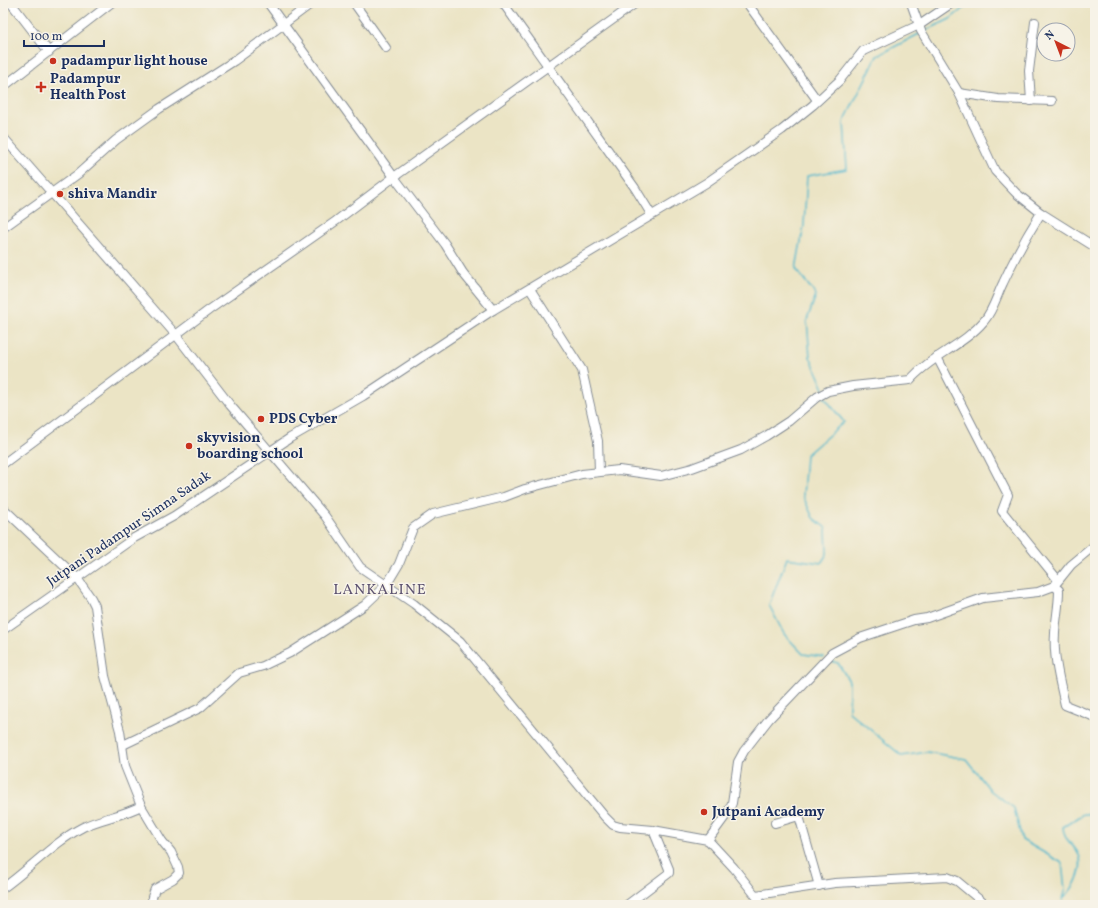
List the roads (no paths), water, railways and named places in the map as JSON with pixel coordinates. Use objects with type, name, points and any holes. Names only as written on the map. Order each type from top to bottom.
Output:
[{"type":"street","points":[[11,3],[49,52]]},
{"type":"street","points":[[3,87],[111,3]]},
{"type":"street","points":[[268,3],[394,177],[445,244],[463,273],[493,310]]},
{"type":"street","points":[[3,228],[53,192],[147,118],[199,81],[234,61],[312,3]]},
{"type":"street","points":[[354,3],[386,48]]},
{"type":"street","points":[[502,3],[651,214],[706,183],[782,130],[840,80],[863,51],[920,24],[952,3]]},
{"type":"street","points":[[3,464],[176,335],[636,3]]},
{"type":"street","points":[[747,3],[817,100]]},
{"type":"street","points":[[911,3],[923,34],[959,93],[996,171],[1016,193],[1041,213],[1095,247]]},
{"type":"street","points":[[1031,101],[1029,71],[1035,22]]},
{"type":"street","points":[[959,93],[998,99],[1052,101]]},
{"type":"street","points":[[3,137],[53,192],[176,335],[230,405],[325,516],[360,567],[387,584],[460,641],[613,825],[653,830],[708,840],[763,905]]},
{"type":"street","points":[[123,745],[200,708],[239,673],[263,666],[290,653],[365,605],[387,584],[400,564],[413,528],[433,514],[504,497],[525,489],[582,474],[619,470],[661,476],[692,468],[741,450],[766,436],[789,421],[817,397],[828,391],[853,386],[910,380],[937,357],[974,332],[986,319],[1029,231],[1041,213]]},
{"type":"street","name":"Jutpani Padampur Simna Sadak","points":[[3,630],[77,578],[290,438],[363,396],[493,310],[530,289],[651,214]]},
{"type":"street","points":[[530,289],[576,358],[582,370],[598,441],[599,471]]},
{"type":"street","points":[[937,357],[1008,495],[1002,511],[1056,583],[1059,590],[1059,608],[1055,634],[1055,660],[1064,705],[1095,717]]},
{"type":"street","points":[[3,508],[77,578],[95,606],[105,676],[123,745],[125,766],[141,806],[162,841],[171,852],[178,867],[178,873],[173,879],[155,889],[152,897],[153,905]]},
{"type":"street","points":[[708,840],[727,814],[732,803],[738,762],[744,751],[769,719],[832,652],[860,638],[914,620],[927,618],[983,598],[1038,592],[1056,583],[1071,565],[1095,545]]},
{"type":"street","points":[[3,888],[27,871],[58,844],[82,827],[93,822],[124,814],[141,806]]},
{"type":"street","points":[[775,823],[799,816],[819,886]]},
{"type":"street","points":[[627,905],[669,873],[669,869],[653,830]]},
{"type":"street","points":[[756,895],[835,883],[947,877],[957,881],[986,905]]},
{"type":"waterway","points":[[925,31],[950,19],[970,3]]},
{"type":"waterway","points":[[824,389],[810,357],[807,320],[816,295],[796,269],[804,225],[807,176],[847,169],[844,122],[877,56],[919,34]]},
{"type":"waterway","points":[[824,397],[844,422],[806,455],[803,496],[813,518],[826,528],[827,554],[821,563],[787,558],[769,605],[784,634],[803,654],[824,657]]},
{"type":"waterway","points":[[830,661],[838,663],[849,681],[849,712],[902,756],[927,752],[966,759],[991,791],[1014,808],[1022,840],[1062,863],[1065,890],[1062,905]]},
{"type":"waterway","points":[[1064,897],[1079,875],[1080,862],[1079,856],[1066,837],[1063,827],[1084,814],[1095,814]]},
{"type":"place","name":"padampur light house","points":[[53,61]]},
{"type":"place","name":"Padampur Health Post","points":[[41,87]]},
{"type":"place","name":"shiva Mandir","points":[[60,194]]},
{"type":"place","name":"PDS Cyber","points":[[261,419]]},
{"type":"place","name":"skyvision boarding school","points":[[189,446]]},
{"type":"place","name":"Jutpani Academy","points":[[704,812]]},
{"type":"district","name":"LANKALINE","points":[[380,590]]}]
